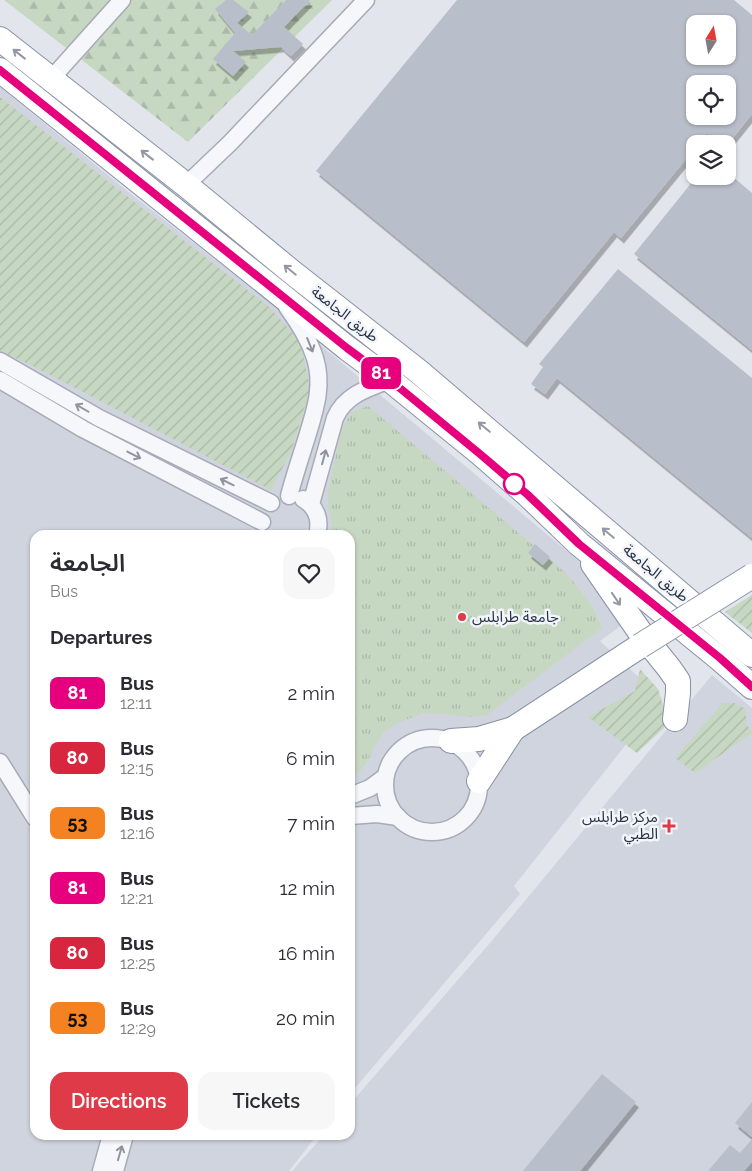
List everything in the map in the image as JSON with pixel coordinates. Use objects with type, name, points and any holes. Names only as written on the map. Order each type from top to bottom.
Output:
[{"type":"highway","name":"طريق الجامعة","points":[[0,39],[418,371],[752,655]]},
{"type":"highway","name":"طريق الجامعة","points":[[0,70],[347,348],[390,380],[528,495],[579,544],[720,658],[752,687]]},
{"type":"highway","points":[[579,544],[640,632],[678,681],[675,719]]},
{"type":"highway","points":[[451,741],[479,739],[513,729],[752,576]]},
{"type":"highway","points":[[479,780],[513,729]]},
{"type":"street","points":[[51,79],[122,0]]},
{"type":"street","points":[[186,185],[230,143],[366,0]]},
{"type":"street","points":[[275,289],[304,331],[316,360],[319,383],[317,402],[289,496]]},
{"type":"street","points":[[0,361],[99,418],[271,503]]},
{"type":"street","points":[[0,380],[83,429],[263,529],[264,512],[271,503],[282,497],[289,496],[301,497],[311,504],[319,519],[319,530]]},
{"type":"street","points":[[311,504],[338,412],[346,402],[360,392],[390,380]]},
{"type":"street","points":[[439,738],[451,741],[462,748],[476,768],[479,780],[474,805],[467,816],[457,825],[445,830],[432,832],[408,825],[391,808],[387,798],[385,788],[389,765],[404,746],[415,741],[439,738]]},
{"type":"street","points":[[0,762],[30,810]]},
{"type":"street","points":[[355,794],[370,788],[386,777]]},
{"type":"street","points":[[355,816],[377,814],[398,817]]},
{"type":"street","points":[[101,1171],[110,1140]]},
{"type":"street","points":[[115,1171],[124,1140]]},
{"type":"shaded area","name":"جامعة طرابلس","points":[[0,87],[131,194],[257,292],[580,562],[622,625],[600,641],[662,699],[514,886],[520,894],[355,1088],[355,530],[30,530],[30,1140],[313,1140],[289,1171],[0,1171]]},
{"type":"shaded area","name":"مركز طرابلس الطبي","points":[[712,675],[752,708],[752,1171],[292,1171],[320,1140],[355,1140],[355,1098],[490,943]]},
{"type":"green space","points":[[4,0],[332,0],[188,142]]},
{"type":"green space","points":[[0,97],[269,307],[301,342],[310,390],[291,452],[271,490],[31,365],[0,351]]},
{"type":"green space","points":[[368,406],[566,573],[591,604],[602,628],[487,715],[469,717],[423,713],[400,722],[383,732],[366,763],[355,777],[355,530],[331,530],[328,506],[328,492],[341,432],[351,412]]},
{"type":"green space","points":[[752,595],[752,633],[725,612]]},
{"type":"green space","points":[[640,669],[658,689],[666,715],[664,728],[637,753],[588,717],[635,691]]},
{"type":"green space","points":[[723,703],[734,703],[746,709],[746,723],[752,733],[695,773],[675,758]]},
{"type":"building","points":[[226,0],[233,0],[249,12],[237,23],[252,35],[286,0],[310,0],[284,27],[303,44],[291,56],[281,47],[233,51],[246,62],[233,76],[213,59],[235,33],[215,9]]},
{"type":"building","points":[[457,0],[734,0],[752,15],[752,114],[735,135],[709,135],[707,133],[705,135],[686,135],[686,159],[621,238],[614,232],[524,342],[316,171]]},
{"type":"building","points":[[736,179],[752,193],[752,350],[634,254],[690,185],[736,185]]},
{"type":"building","points":[[618,269],[752,378],[752,538],[557,378],[545,394],[531,384],[543,367],[539,364]]},
{"type":"building","points":[[535,544],[550,557],[543,565],[528,553]]},
{"type":"building","points":[[602,1074],[636,1102],[580,1171],[523,1171]]},
{"type":"building","points":[[752,1102],[752,1137],[735,1123]]},
{"type":"building","points":[[752,1139],[752,1162],[744,1171],[708,1171],[730,1145],[740,1153]]},
{"type":"bus line","name":"81","points":[[0,70],[347,348],[390,380],[528,495],[579,544],[720,658],[752,687]]},
{"type":"place","name":"جامعة طرابلس","points":[[462,617]]},
{"type":"place","name":"مركز طرابلس الطبي","points":[[669,826]]}]
